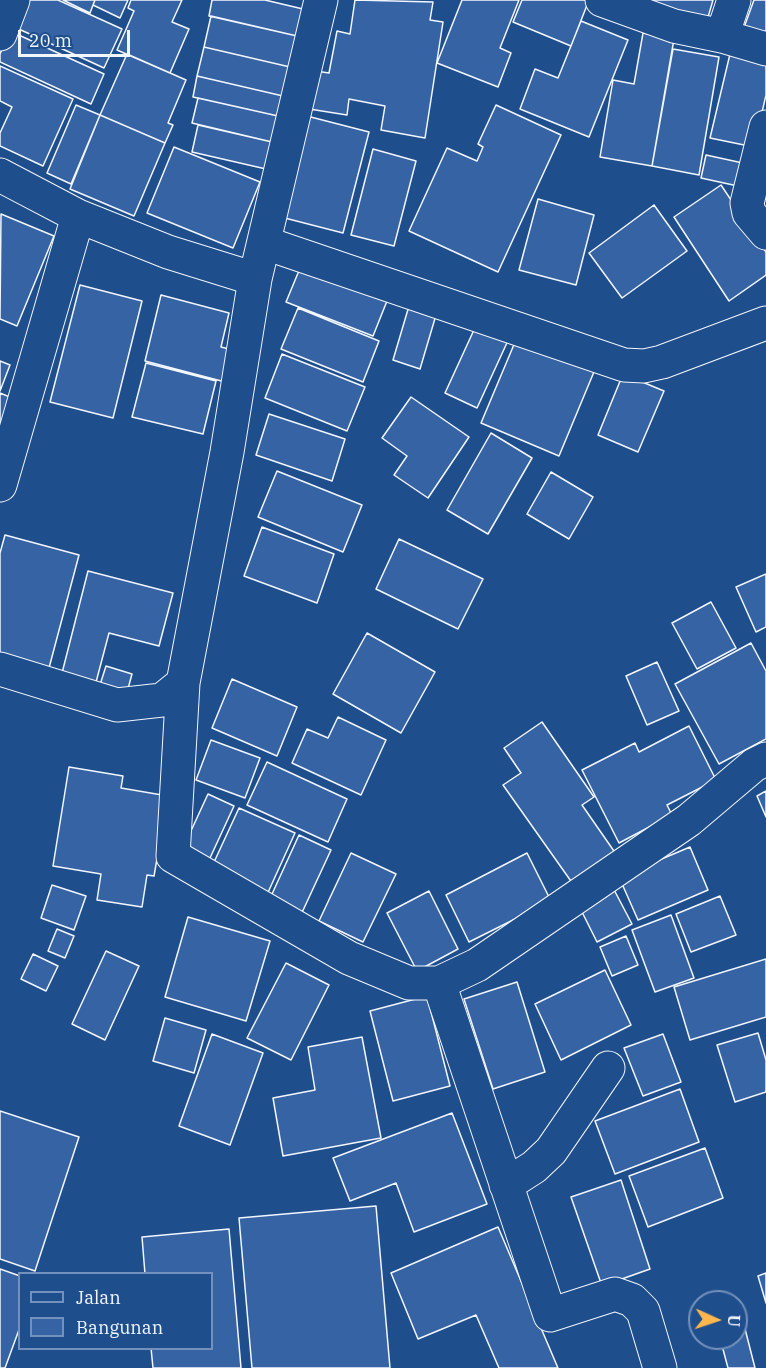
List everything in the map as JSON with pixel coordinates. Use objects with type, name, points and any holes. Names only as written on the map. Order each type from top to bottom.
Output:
[{"type":"street","points":[[0,34],[13,0]]},
{"type":"street","points":[[321,0],[255,279],[225,464],[183,683],[173,856],[349,958],[409,983],[439,983],[477,965],[689,820],[754,765],[766,759]]},
{"type":"street","points":[[602,0],[674,26],[722,36],[766,49]]},
{"type":"street","points":[[722,36],[734,0]]},
{"type":"street","points":[[766,127],[747,203],[748,213],[766,233]]},
{"type":"street","points":[[0,175],[78,216],[168,252],[255,279]]},
{"type":"street","points":[[0,485],[78,216]]},
{"type":"street","points":[[265,243],[624,365],[644,366],[662,362],[766,323]]},
{"type":"street","points":[[0,669],[117,705],[162,700],[183,683]]},
{"type":"street","points":[[439,983],[550,1315],[615,1294],[632,1300],[643,1311],[660,1368]]},
{"type":"street","points":[[506,1185],[534,1167],[551,1151],[608,1068]]},
{"type":"building","points":[[22,0],[58,0],[122,29],[104,68],[10,25]]},
{"type":"building","points":[[63,0],[95,0],[90,13]]},
{"type":"building","points":[[95,0],[128,0],[120,18],[93,5]]},
{"type":"building","points":[[131,0],[182,0],[172,22],[189,29],[170,73],[117,50],[134,11],[128,8]]},
{"type":"building","points":[[212,0],[265,0],[303,9],[297,36],[209,16]]},
{"type":"building","points":[[355,0],[433,2],[430,20],[443,22],[425,138],[381,130],[385,106],[349,99],[347,115],[303,108],[309,70],[329,73],[337,31],[350,34]]},
{"type":"building","points":[[462,0],[519,0],[500,48],[511,53],[498,87],[437,63]]},
{"type":"building","points":[[522,0],[589,0],[571,46],[513,22]]},
{"type":"building","points":[[653,0],[713,0],[706,24],[651,7]]},
{"type":"building","points":[[754,0],[766,0],[766,42],[742,33]]},
{"type":"building","points":[[211,16],[297,36],[290,67],[204,47]]},
{"type":"building","points":[[581,21],[628,40],[589,137],[520,109],[535,69],[558,78]]},
{"type":"building","points":[[10,31],[104,74],[91,104],[0,62],[0,54]]},
{"type":"building","points":[[643,33],[674,39],[652,166],[600,157],[613,80],[634,84]]},
{"type":"building","points":[[204,47],[290,67],[283,96],[197,76]]},
{"type":"building","points":[[673,49],[719,57],[699,175],[652,166]]},
{"type":"building","points":[[127,54],[186,80],[168,123],[173,125],[165,143],[100,115]]},
{"type":"building","points":[[730,54],[766,62],[766,95],[754,147],[710,138]]},
{"type":"building","points":[[0,66],[73,99],[43,166],[0,146],[0,133],[12,107],[0,101]]},
{"type":"building","points":[[197,76],[283,96],[278,116],[193,97]]},
{"type":"building","points":[[198,98],[278,116],[272,142],[192,123]]},
{"type":"building","points":[[76,105],[100,115],[71,184],[47,173]]},
{"type":"building","points":[[496,105],[561,135],[498,272],[409,231],[447,148],[477,161],[483,147],[478,144]]},
{"type":"building","points":[[100,115],[165,143],[134,216],[70,189]]},
{"type":"building","points":[[303,115],[369,132],[343,233],[277,216]]},
{"type":"building","points":[[198,125],[272,142],[266,169],[192,152]]},
{"type":"building","points":[[174,147],[260,182],[233,248],[147,213]]},
{"type":"building","points":[[373,149],[416,161],[394,246],[351,235]]},
{"type":"building","points":[[706,155],[752,165],[747,188],[701,178]]},
{"type":"building","points":[[721,185],[766,252],[766,275],[729,301],[674,217]]},
{"type":"building","points":[[538,199],[594,215],[576,285],[519,270]]},
{"type":"building","points":[[654,205],[687,251],[622,298],[589,253]]},
{"type":"building","points":[[1,214],[54,236],[17,326],[0,319]]},
{"type":"building","points":[[303,261],[389,296],[373,336],[286,302]]},
{"type":"building","points":[[80,285],[142,301],[113,418],[50,402]]},
{"type":"building","points":[[161,295],[229,313],[221,347],[237,351],[229,383],[145,361]]},
{"type":"building","points":[[409,306],[436,315],[420,369],[393,360]]},
{"type":"building","points":[[298,308],[379,341],[363,382],[281,349]]},
{"type":"building","points":[[479,319],[511,334],[477,408],[445,393]]},
{"type":"building","points":[[518,335],[596,367],[559,456],[481,423]]},
{"type":"building","points":[[282,354],[365,387],[347,431],[265,398]]},
{"type":"building","points":[[0,361],[10,365],[0,391]]},
{"type":"building","points":[[146,363],[216,381],[203,434],[132,417]]},
{"type":"building","points":[[623,374],[664,391],[638,452],[598,435]]},
{"type":"building","points":[[0,393],[12,398],[0,426]]},
{"type":"building","points":[[411,397],[469,437],[428,498],[394,475],[407,456],[382,438]]},
{"type":"building","points":[[269,414],[345,439],[332,481],[256,455]]},
{"type":"building","points":[[491,433],[532,458],[488,534],[447,510]]},
{"type":"building","points":[[277,471],[362,505],[343,552],[258,517]]},
{"type":"building","points":[[551,472],[593,497],[569,539],[527,514]]},
{"type":"building","points":[[262,527],[334,554],[317,603],[244,576]]},
{"type":"building","points":[[5,535],[79,555],[49,668],[0,655],[0,553]]},
{"type":"building","points":[[399,539],[483,579],[458,629],[376,589]]},
{"type":"building","points":[[88,571],[173,593],[159,646],[109,633],[95,686],[61,677]]},
{"type":"building","points":[[766,574],[766,627],[756,632],[736,587]]},
{"type":"building","points":[[711,602],[736,648],[697,669],[672,623]]},
{"type":"building","points":[[367,633],[435,672],[401,733],[333,694]]},
{"type":"building","points":[[751,643],[766,671],[766,739],[719,764],[675,684]]},
{"type":"building","points":[[657,662],[679,711],[647,725],[626,676]]},
{"type":"building","points":[[106,666],[132,674],[126,696],[99,688]]},
{"type":"building","points":[[232,679],[297,707],[277,756],[212,728]]},
{"type":"building","points":[[338,717],[386,740],[361,795],[292,763],[307,729],[328,738]]},
{"type":"building","points":[[542,722],[594,797],[582,805],[616,854],[573,884],[503,785],[521,773],[504,748]]},
{"type":"building","points":[[689,726],[716,780],[667,805],[672,815],[619,843],[582,770],[635,743],[639,752]]},
{"type":"building","points":[[211,740],[260,758],[245,798],[196,780]]},
{"type":"building","points":[[267,762],[347,799],[328,842],[247,805]]},
{"type":"building","points":[[69,767],[123,776],[121,788],[168,796],[154,876],[147,875],[142,907],[97,900],[101,874],[53,866]]},
{"type":"building","points":[[766,791],[766,817],[757,796]]},
{"type":"building","points":[[208,794],[234,806],[204,871],[178,859]]},
{"type":"building","points":[[239,808],[295,833],[265,899],[209,873]]},
{"type":"building","points":[[299,835],[331,850],[299,919],[267,905]]},
{"type":"building","points":[[690,847],[708,890],[638,920],[619,877]]},
{"type":"building","points":[[351,853],[396,874],[363,942],[319,921]]},
{"type":"building","points":[[527,853],[551,901],[469,942],[446,895]]},
{"type":"building","points":[[611,884],[632,924],[597,942],[577,902]]},
{"type":"building","points":[[52,885],[86,896],[74,930],[41,918]]},
{"type":"building","points":[[429,891],[458,949],[417,971],[387,913]]},
{"type":"building","points":[[720,896],[736,935],[691,952],[676,914]]},
{"type":"building","points":[[671,915],[694,978],[655,992],[632,930]]},
{"type":"building","points":[[188,917],[270,941],[246,1021],[165,997]]},
{"type":"building","points":[[57,929],[74,936],[65,958],[48,951]]},
{"type":"building","points":[[626,936],[638,965],[612,976],[600,947]]},
{"type":"building","points":[[106,951],[139,966],[105,1040],[72,1024]]},
{"type":"building","points":[[33,954],[58,966],[46,991],[21,979]]},
{"type":"building","points":[[766,959],[766,1017],[690,1040],[674,987]]},
{"type":"building","points":[[286,963],[329,985],[291,1060],[247,1038]]},
{"type":"building","points":[[605,970],[631,1025],[561,1060],[535,1004]]},
{"type":"building","points":[[517,982],[545,1072],[493,1089],[464,999]]},
{"type":"building","points":[[427,996],[450,1086],[393,1101],[370,1011]]},
{"type":"building","points":[[165,1018],[206,1030],[194,1073],[153,1061]]},
{"type":"building","points":[[758,1033],[766,1060],[766,1092],[735,1102],[717,1045]]},
{"type":"building","points":[[212,1034],[263,1053],[230,1145],[179,1126]]},
{"type":"building","points":[[663,1034],[681,1082],[643,1096],[624,1048]]},
{"type":"building","points":[[362,1037],[381,1138],[283,1156],[273,1098],[315,1090],[308,1047]]},
{"type":"building","points":[[680,1089],[699,1142],[615,1174],[595,1121]]},
{"type":"building","points":[[0,1111],[79,1137],[35,1271],[0,1259]]},
{"type":"building","points":[[452,1113],[487,1204],[414,1232],[396,1183],[350,1201],[333,1158]]},
{"type":"building","points":[[705,1148],[723,1198],[648,1227],[629,1176]]},
{"type":"building","points":[[621,1180],[650,1269],[602,1286],[571,1197]]},
{"type":"building","points":[[376,1206],[390,1368],[252,1368],[239,1218]]},
{"type":"building","points":[[498,1227],[558,1368],[499,1368],[476,1315],[418,1339],[391,1273]]},
{"type":"building","points":[[229,1229],[241,1368],[153,1368],[151,1350],[213,1350],[213,1272],[145,1272],[142,1237]]},
{"type":"building","points":[[0,1269],[18,1275],[18,1332],[5,1368],[0,1368]]},
{"type":"building","points":[[766,1273],[766,1303],[758,1276]]},
{"type":"building","points":[[748,1341],[755,1368],[728,1368],[723,1350],[748,1350]]}]
